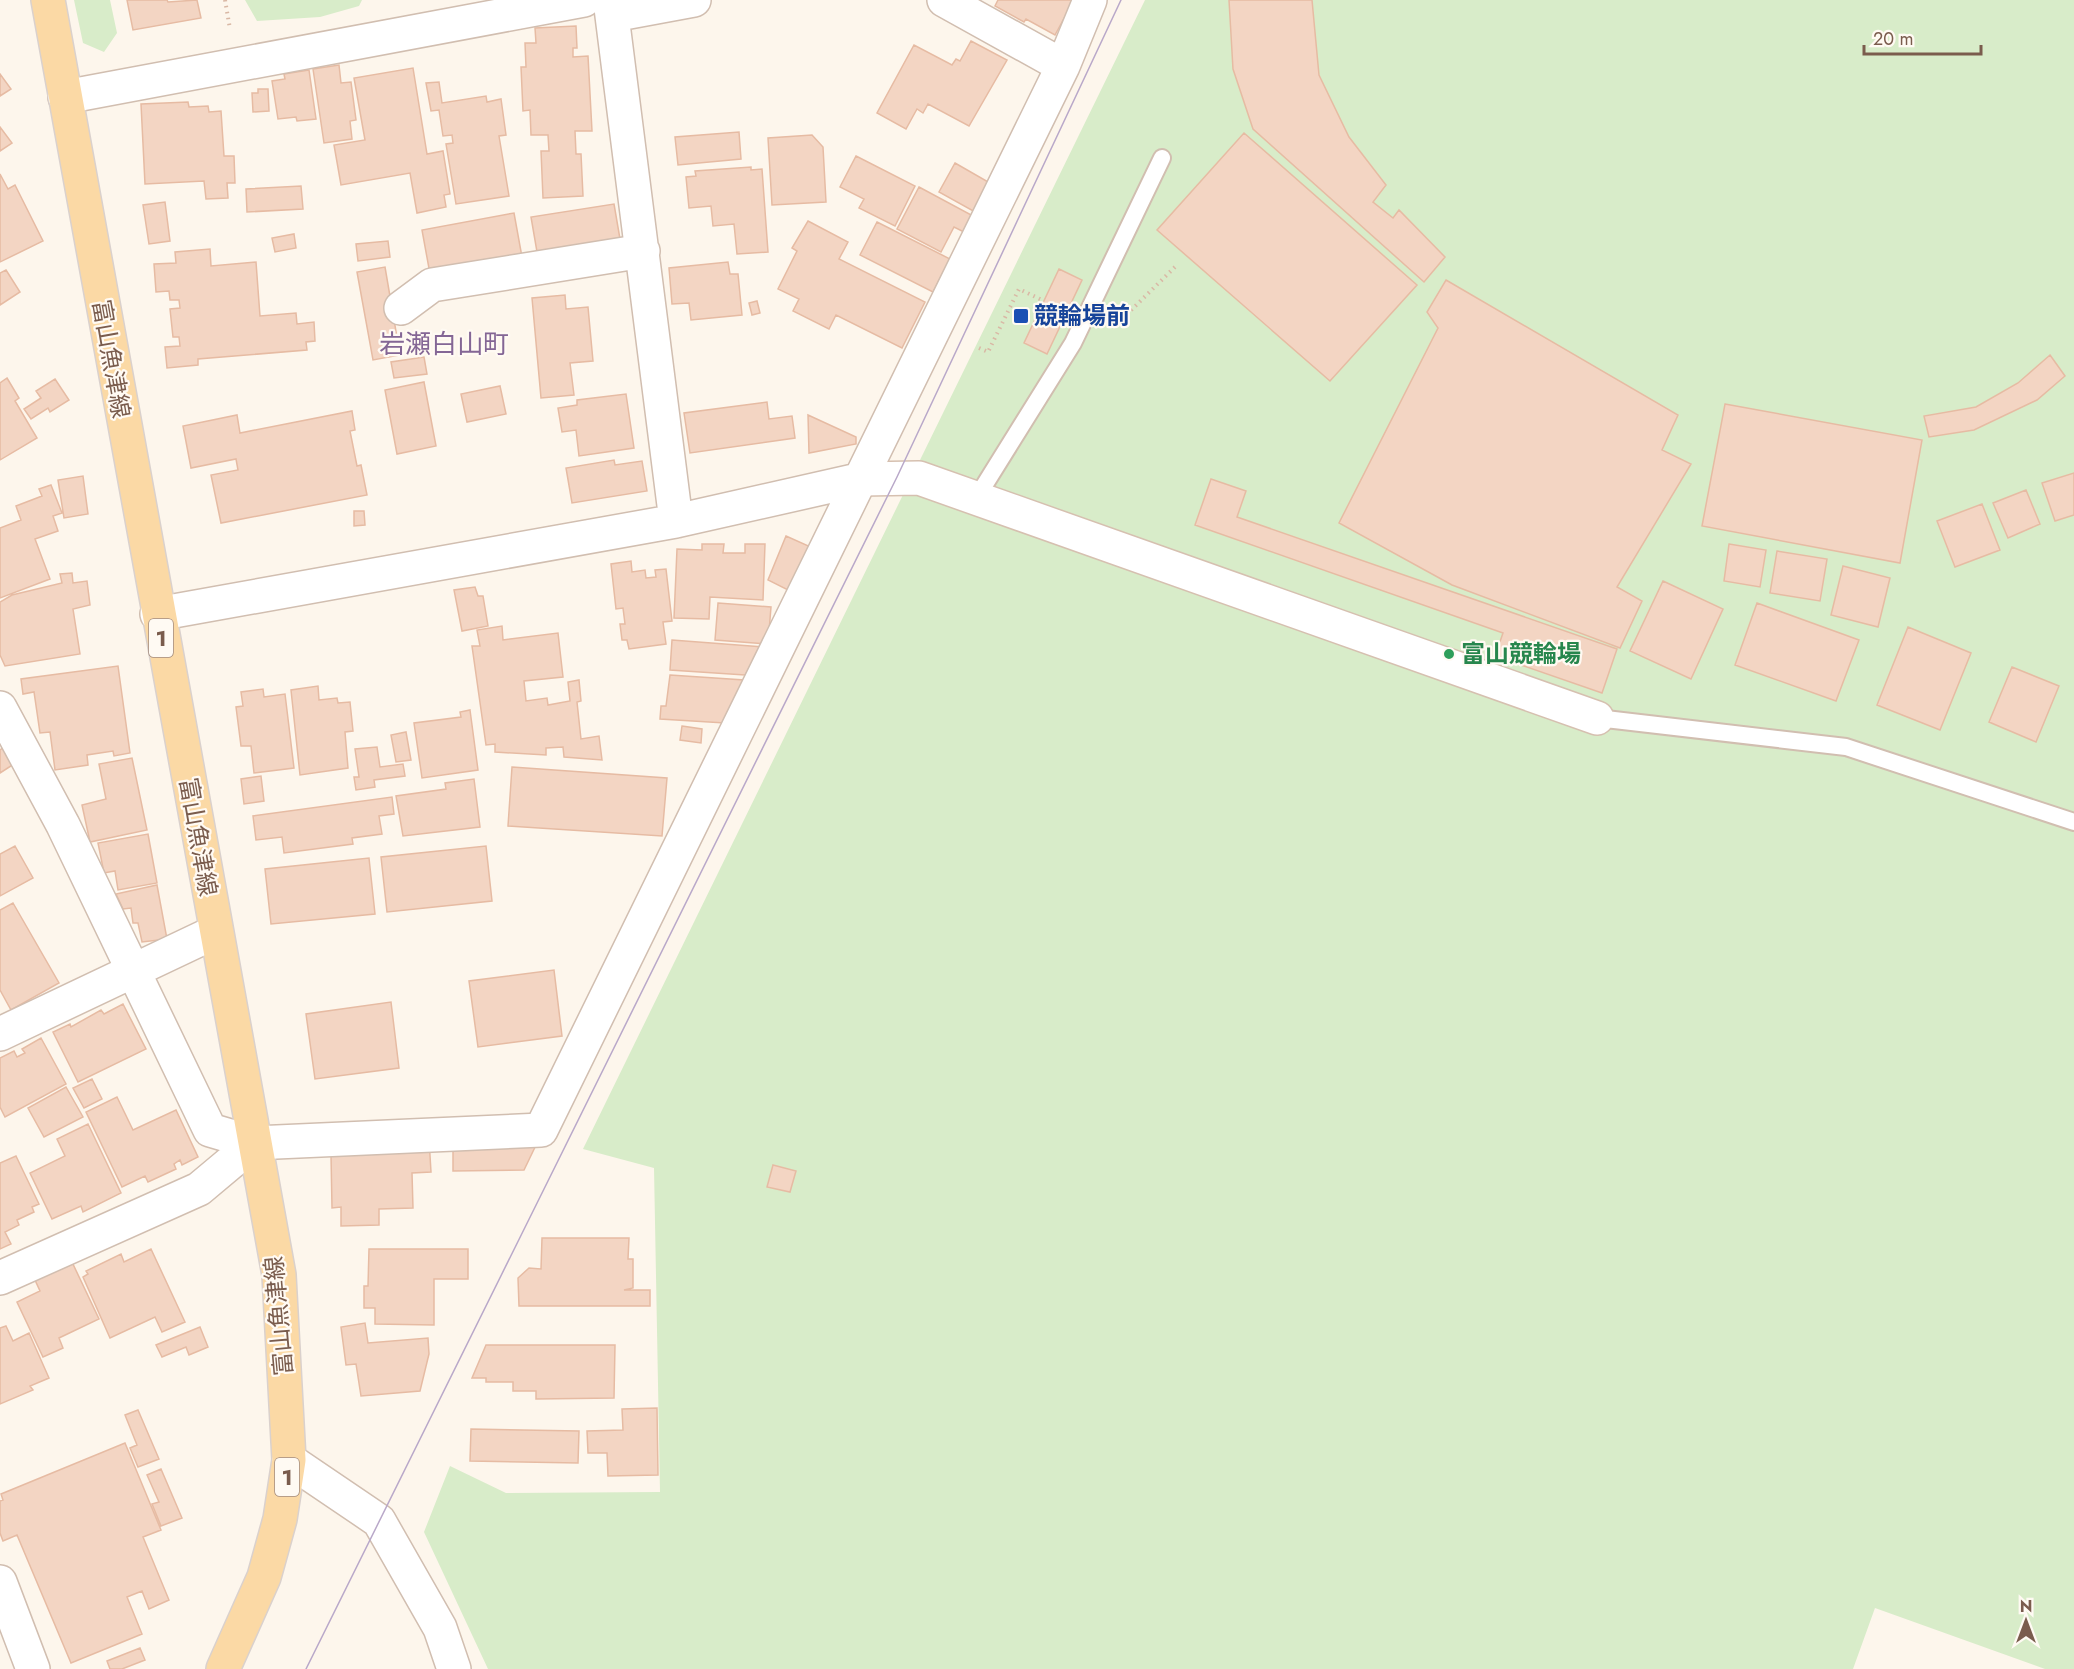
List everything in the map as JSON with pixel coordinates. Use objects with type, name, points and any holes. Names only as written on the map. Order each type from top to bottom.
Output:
[{"type":"main road","name":"富山魚津線","points":[[48,0],[157,614],[279,1275],[290,1460],[280,1519],[264,1577],[223,1669]]},
{"type":"street","points":[[65,97],[584,0]]},
{"type":"street","points":[[676,521],[612,7],[694,0]]},
{"type":"street","points":[[944,0],[1062,66]]},
{"type":"street","points":[[0,708],[63,825],[210,1131],[254,1143],[541,1130],[862,479],[1062,66],[1090,0]]},
{"type":"street","points":[[401,308],[432,285],[643,251]]},
{"type":"street","points":[[157,614],[676,521],[862,479],[919,478],[1597,718]]},
{"type":"street","points":[[0,1034],[215,932]]},
{"type":"street","points":[[0,1278],[199,1189],[254,1143]]},
{"type":"street","points":[[290,1460],[379,1521],[440,1628],[454,1669]]},
{"type":"street","points":[[0,1582],[33,1669]]},
{"type":"lane","points":[[977,497],[1073,343],[1162,158]]},
{"type":"lane","points":[[1597,718],[1846,747],[2074,822]]},
{"type":"path","points":[[980,348],[988,352],[1019,289],[1044,301]]},
{"type":"green space","points":[[74,0],[110,0],[117,33],[104,52],[83,43]]},
{"type":"green space","points":[[245,0],[362,0],[359,6],[320,17],[257,21]]},
{"type":"green space","name":"富山競輪場","points":[[1145,0],[2074,0],[2074,1669],[2045,1669],[1875,1608],[1853,1669],[488,1669],[424,1532],[450,1466],[506,1493],[660,1492],[654,1168],[583,1149]]},
{"type":"building","points":[[127,0],[167,0],[168,2],[197,0],[201,18],[133,30]]},
{"type":"building","points":[[998,0],[1074,0],[1055,35],[995,6]]},
{"type":"building","points":[[1229,0],[1312,0],[1319,75],[1349,137],[1386,185],[1373,202],[1393,218],[1399,210],[1445,257],[1424,282],[1253,129],[1233,69]]},
{"type":"building","points":[[576,26],[577,48],[573,48],[573,57],[588,56],[592,131],[575,131],[576,154],[581,154],[583,196],[543,198],[541,151],[549,151],[548,135],[531,135],[530,110],[523,111],[521,67],[526,67],[525,43],[536,43],[535,28]]},
{"type":"building","points":[[971,41],[1007,60],[969,126],[928,104],[923,113],[917,109],[906,129],[877,113],[914,45],[952,65],[956,59],[960,61]]},
{"type":"building","points":[[339,65],[341,83],[351,82],[356,120],[350,121],[352,139],[324,143],[313,69]]},
{"type":"building","points":[[413,68],[427,154],[443,151],[450,194],[444,195],[446,207],[417,213],[410,173],[341,185],[334,145],[365,140],[354,78]]},
{"type":"building","points":[[309,70],[316,119],[297,121],[296,117],[278,119],[272,81],[285,79],[284,74]]},
{"type":"building","points":[[0,74],[11,89],[0,96]]},
{"type":"building","points":[[439,82],[442,103],[486,96],[487,102],[501,99],[506,135],[499,136],[509,196],[456,204],[446,144],[453,143],[452,135],[443,136],[439,110],[431,111],[426,83]]},
{"type":"building","points":[[258,89],[268,89],[269,111],[253,112],[252,93],[258,93]]},
{"type":"building","points":[[188,102],[189,107],[208,106],[209,112],[221,111],[224,156],[234,156],[235,183],[227,183],[228,198],[206,199],[204,181],[145,184],[141,104]]},
{"type":"building","points":[[0,127],[12,143],[0,151]]},
{"type":"building","points":[[739,132],[741,159],[678,165],[675,137]]},
{"type":"building","points":[[1244,133],[1417,285],[1330,381],[1157,230]]},
{"type":"building","points":[[812,135],[823,147],[826,202],[772,205],[768,138]]},
{"type":"building","points":[[856,156],[915,186],[895,226],[859,208],[864,199],[840,187]]},
{"type":"building","points":[[955,163],[990,183],[975,212],[939,192]]},
{"type":"building","points":[[751,167],[751,170],[762,169],[768,252],[737,254],[734,224],[713,226],[711,206],[689,208],[686,177],[696,176],[695,171]]},
{"type":"building","points":[[0,174],[8,189],[15,185],[43,241],[0,262]]},
{"type":"building","points":[[301,186],[303,209],[247,212],[246,189]]},
{"type":"building","points":[[919,187],[975,217],[966,233],[954,227],[941,252],[897,229]]},
{"type":"building","points":[[165,202],[170,241],[149,244],[143,205]]},
{"type":"building","points":[[614,204],[620,239],[537,252],[531,217]]},
{"type":"building","points":[[514,213],[522,257],[430,274],[422,230]]},
{"type":"building","points":[[808,221],[848,242],[839,259],[925,302],[902,348],[836,315],[829,329],[793,311],[799,299],[778,289],[797,251],[792,248]]},
{"type":"building","points":[[877,222],[950,259],[933,292],[860,255]]},
{"type":"building","points":[[294,234],[296,248],[275,252],[272,238]]},
{"type":"building","points":[[388,241],[390,257],[358,261],[356,244]]},
{"type":"building","points":[[210,249],[211,266],[256,262],[260,316],[296,313],[297,324],[314,322],[315,341],[306,342],[307,350],[198,359],[198,365],[167,368],[165,347],[180,346],[179,337],[173,337],[170,309],[180,308],[179,300],[170,300],[169,291],[156,292],[154,264],[176,263],[175,252]]},
{"type":"building","points":[[728,262],[730,274],[738,274],[742,315],[691,320],[689,303],[672,304],[669,268]]},
{"type":"building","points":[[385,267],[400,355],[373,360],[357,272]]},
{"type":"building","points":[[1059,269],[1082,280],[1047,354],[1024,343]]},
{"type":"building","points":[[6,270],[20,292],[0,305],[0,273]]},
{"type":"building","points":[[1446,280],[1678,415],[1662,450],[1691,464],[1617,587],[1642,601],[1620,648],[1452,585],[1339,523],[1438,328],[1427,312]]},
{"type":"building","points":[[565,295],[566,309],[588,307],[593,361],[570,363],[574,395],[541,398],[532,298]]},
{"type":"building","points":[[757,301],[760,313],[752,315],[749,303]]},
{"type":"building","points":[[2050,355],[2065,376],[2037,400],[1974,430],[1929,437],[1924,416],[1976,407],[2018,383]]},
{"type":"building","points":[[424,357],[427,374],[394,378],[391,362]]},
{"type":"building","points":[[7,378],[19,398],[15,401],[37,438],[0,460],[0,383]]},
{"type":"building","points":[[55,379],[69,400],[50,412],[48,408],[31,419],[24,409],[41,398],[36,391]]},
{"type":"building","points":[[424,382],[436,446],[397,454],[385,390]]},
{"type":"building","points":[[500,386],[506,414],[467,422],[461,394]]},
{"type":"building","points":[[626,394],[634,448],[579,456],[576,430],[562,432],[558,408],[577,405],[577,400]]},
{"type":"building","points":[[767,402],[769,419],[792,416],[795,438],[690,453],[684,413]]},
{"type":"building","points":[[1725,404],[1922,440],[1900,563],[1702,526]]},
{"type":"building","points":[[352,411],[355,430],[350,431],[357,466],[361,465],[367,495],[221,523],[211,475],[238,470],[236,459],[191,468],[183,426],[237,415],[240,433]]},
{"type":"building","points":[[808,415],[856,437],[856,444],[809,453]]},
{"type":"building","points":[[614,460],[615,465],[642,461],[647,491],[572,503],[566,468]]},
{"type":"building","points":[[2074,473],[2074,515],[2055,521],[2042,483]]},
{"type":"building","points":[[83,476],[88,514],[64,518],[58,480]]},
{"type":"building","points":[[1211,479],[1246,491],[1237,517],[1617,649],[1602,693],[1495,656],[1503,633],[1195,525]]},
{"type":"building","points":[[51,485],[62,513],[53,516],[58,531],[35,539],[50,579],[0,598],[0,528],[21,520],[16,506],[42,496],[39,489]]},
{"type":"building","points":[[2026,490],[2040,524],[2008,538],[1993,503]]},
{"type":"building","points":[[1982,504],[2000,550],[1955,567],[1937,521]]},
{"type":"building","points":[[354,511],[364,511],[365,525],[354,526]]},
{"type":"building","points":[[786,536],[813,548],[792,592],[768,580]]},
{"type":"building","points":[[702,544],[724,544],[723,553],[745,553],[745,544],[765,544],[763,600],[710,597],[709,619],[674,618],[677,549],[702,550]]},
{"type":"building","points":[[1729,544],[1766,550],[1760,587],[1724,581]]},
{"type":"building","points":[[1777,551],[1827,559],[1820,601],[1770,593]]},
{"type":"building","points":[[631,561],[632,572],[645,570],[646,578],[656,577],[655,570],[666,569],[672,621],[663,622],[666,644],[629,649],[627,640],[622,640],[620,624],[625,624],[623,608],[616,609],[611,564]]},
{"type":"building","points":[[1843,566],[1890,578],[1878,627],[1831,615]]},
{"type":"building","points":[[72,573],[73,583],[87,581],[90,605],[73,609],[80,654],[5,666],[0,655],[0,602],[12,595],[62,583],[60,574]]},
{"type":"building","points":[[1663,581],[1723,609],[1691,679],[1630,651]]},
{"type":"building","points":[[475,587],[478,596],[483,596],[488,626],[462,631],[454,590]]},
{"type":"building","points":[[718,603],[771,607],[768,644],[715,640]]},
{"type":"building","points":[[1757,603],[1859,640],[1836,701],[1735,665]]},
{"type":"building","points":[[502,626],[503,640],[558,633],[563,677],[524,681],[526,701],[547,698],[548,705],[570,701],[568,682],[579,680],[581,701],[577,702],[581,739],[599,736],[602,760],[564,757],[563,747],[546,748],[546,755],[495,752],[495,744],[486,745],[472,646],[480,646],[477,630]]},
{"type":"building","points":[[1908,627],[1971,653],[1940,730],[1877,705]]},
{"type":"building","points":[[672,640],[764,647],[745,675],[670,670]]},
{"type":"building","points":[[118,666],[130,753],[114,756],[113,751],[87,755],[88,765],[55,770],[50,732],[40,733],[34,692],[23,694],[21,679]]},
{"type":"building","points":[[2012,667],[2059,686],[2036,742],[1989,722]]},
{"type":"building","points":[[670,675],[744,680],[725,723],[660,719],[661,706],[666,706]]},
{"type":"building","points":[[318,686],[319,700],[337,698],[338,703],[350,702],[353,731],[345,732],[348,768],[300,775],[291,690]]},
{"type":"building","points":[[263,689],[264,697],[285,694],[294,768],[254,773],[251,746],[241,746],[236,707],[243,706],[241,692]]},
{"type":"building","points":[[470,710],[478,770],[422,778],[414,723],[461,717],[460,712]]},
{"type":"building","points":[[682,726],[702,729],[701,743],[680,740]]},
{"type":"building","points":[[406,732],[411,760],[396,762],[391,735]]},
{"type":"building","points":[[4,747],[14,764],[0,773],[0,750]]},
{"type":"building","points":[[377,747],[380,767],[403,764],[405,776],[374,780],[375,787],[356,790],[354,777],[359,777],[355,749]]},
{"type":"building","points":[[132,758],[147,830],[90,842],[82,805],[106,799],[99,764]]},
{"type":"building","points":[[512,767],[667,778],[662,836],[508,826]]},
{"type":"building","points":[[261,776],[264,801],[244,804],[241,779]]},
{"type":"building","points":[[474,779],[480,827],[403,836],[396,796],[446,789],[445,783]]},
{"type":"building","points":[[392,797],[394,814],[379,816],[382,834],[352,838],[353,844],[284,853],[282,837],[256,840],[253,816]]},
{"type":"building","points":[[148,834],[157,883],[118,890],[115,871],[104,873],[98,843]]},
{"type":"building","points":[[15,846],[33,878],[0,896],[0,854]]},
{"type":"building","points":[[486,846],[492,901],[387,912],[381,857]]},
{"type":"building","points":[[369,858],[375,914],[271,924],[265,869]]},
{"type":"building","points":[[157,885],[167,939],[142,942],[138,923],[133,923],[131,908],[123,909],[116,894]]},
{"type":"building","points":[[13,903],[59,983],[11,1010],[0,990],[0,910]]},
{"type":"building","points":[[554,970],[562,1036],[478,1047],[469,981]]},
{"type":"building","points":[[391,1002],[399,1068],[315,1079],[306,1014]]},
{"type":"building","points":[[123,1004],[146,1049],[78,1082],[53,1032],[70,1024],[71,1027],[101,1010],[104,1014]]},
{"type":"building","points":[[41,1038],[66,1084],[5,1117],[0,1107],[0,1058],[14,1051],[17,1057],[25,1053],[22,1049]]},
{"type":"building","points":[[92,1079],[102,1099],[84,1108],[73,1088]]},
{"type":"building","points":[[66,1087],[83,1117],[44,1137],[28,1108]]},
{"type":"building","points":[[117,1097],[133,1130],[176,1110],[198,1157],[182,1165],[180,1160],[174,1164],[176,1169],[148,1182],[145,1176],[122,1187],[86,1112]]},
{"type":"building","points":[[88,1124],[121,1193],[83,1212],[81,1206],[52,1219],[30,1173],[65,1156],[57,1139]]},
{"type":"building","points":[[429,1139],[431,1172],[412,1173],[413,1208],[379,1209],[379,1225],[341,1226],[341,1207],[332,1208],[331,1155]]},
{"type":"building","points":[[538,1141],[524,1170],[453,1171],[453,1143]]},
{"type":"building","points":[[16,1156],[39,1204],[32,1207],[34,1212],[17,1220],[19,1225],[5,1232],[11,1244],[0,1249],[0,1163]]},
{"type":"building","points":[[773,1165],[796,1171],[790,1192],[767,1187]]},
{"type":"building","points":[[542,1238],[629,1238],[628,1259],[633,1259],[633,1288],[624,1290],[650,1290],[650,1306],[519,1306],[518,1278],[529,1268],[541,1269]]},
{"type":"building","points":[[151,1249],[185,1322],[162,1332],[155,1317],[110,1338],[83,1277],[88,1274],[86,1271],[121,1254],[124,1262]]},
{"type":"building","points":[[369,1249],[468,1249],[468,1279],[434,1279],[434,1325],[375,1324],[375,1308],[364,1308],[364,1286],[368,1286]]},
{"type":"building","points":[[72,1262],[99,1319],[59,1338],[63,1348],[43,1357],[17,1302],[40,1291],[35,1280]]},
{"type":"building","points":[[365,1323],[368,1343],[428,1338],[429,1354],[420,1391],[361,1396],[356,1364],[346,1365],[341,1327]]},
{"type":"building","points":[[6,1326],[13,1341],[29,1333],[49,1378],[30,1386],[33,1390],[0,1404],[0,1328]]},
{"type":"building","points":[[200,1327],[208,1347],[189,1355],[186,1347],[162,1357],[156,1345]]},
{"type":"building","points":[[486,1345],[615,1345],[614,1398],[536,1399],[536,1391],[513,1391],[513,1382],[486,1382],[486,1378],[472,1378]]},
{"type":"building","points":[[657,1408],[658,1475],[608,1476],[607,1453],[588,1453],[587,1431],[623,1430],[622,1409]]},
{"type":"building","points":[[138,1410],[159,1459],[138,1467],[130,1448],[137,1445],[125,1415]]},
{"type":"building","points":[[471,1429],[579,1431],[578,1463],[470,1461]]},
{"type":"building","points":[[125,1443],[161,1530],[143,1537],[169,1600],[149,1609],[142,1591],[127,1597],[142,1634],[71,1663],[17,1535],[3,1541],[0,1533],[0,1501],[3,1500],[1,1494]]},
{"type":"building","points":[[161,1469],[182,1518],[161,1526],[152,1504],[159,1502],[147,1475]]},
{"type":"building","points":[[140,1648],[145,1660],[122,1669],[110,1669],[107,1661]]},
{"type":"tram line","points":[[306,1669],[897,477],[1121,0]]},
{"type":"place","name":"競輪場前","points":[[1021,316]]},
{"type":"place","name":"富山競輪場","points":[[1449,654]]},
{"type":"district","name":"岩瀬白山町","points":[[444,344]]}]
